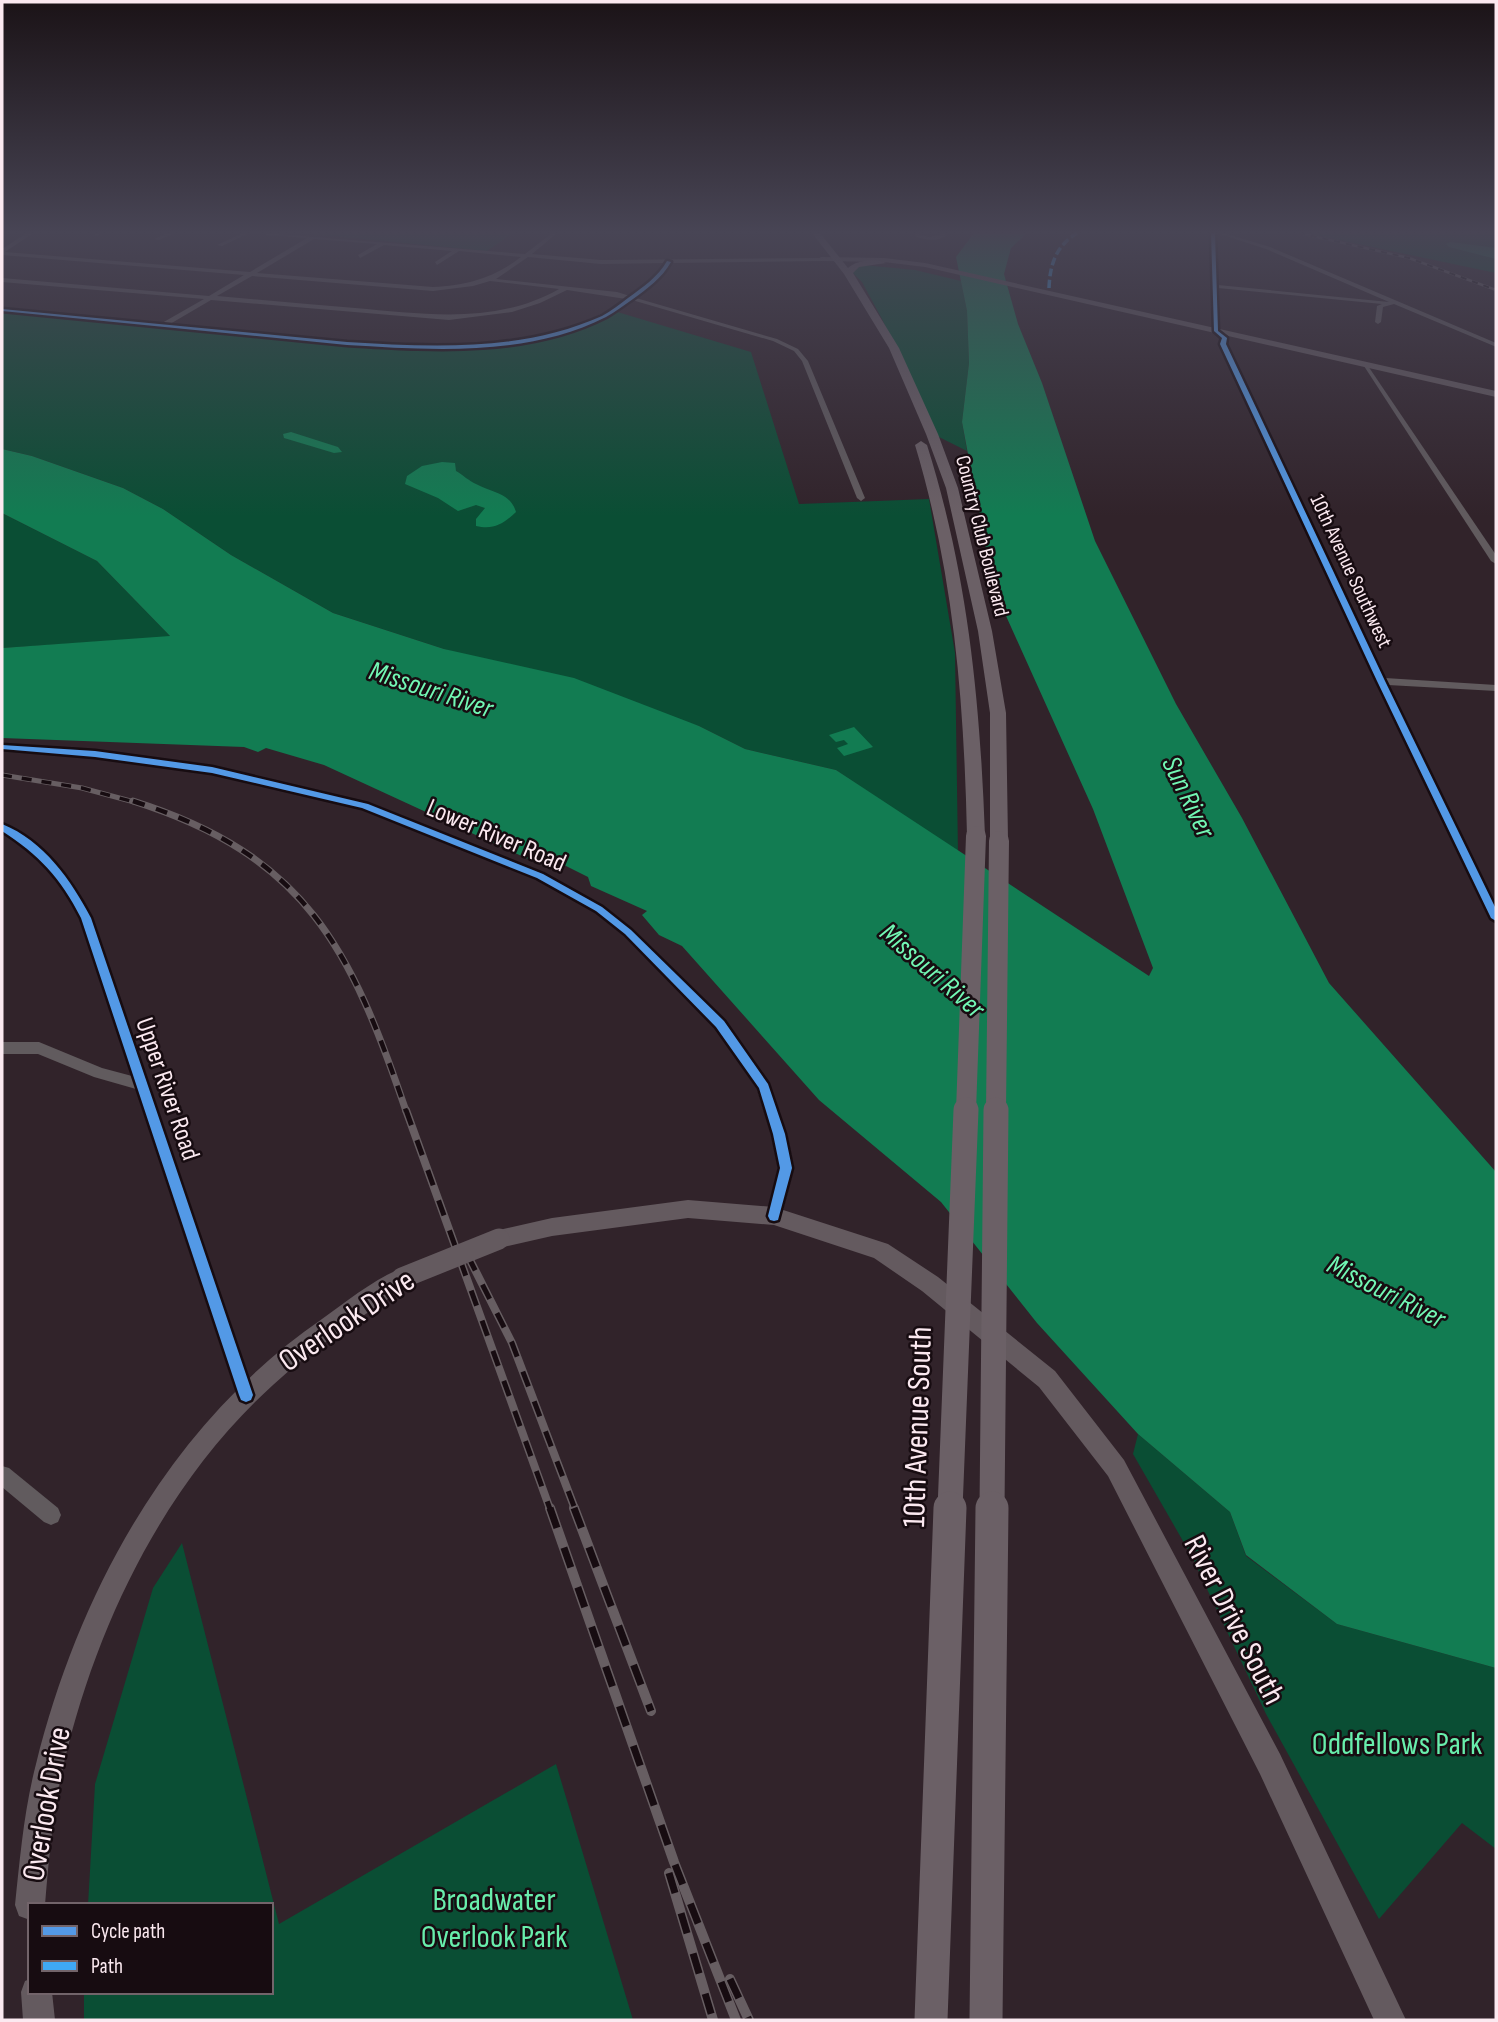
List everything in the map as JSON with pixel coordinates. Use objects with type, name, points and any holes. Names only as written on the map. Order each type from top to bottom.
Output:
[{"type":"highway","name":"Country Club Boulevard","points":[[869,327],[911,414],[930,469],[957,582],[987,839]]},
{"type":"highway","name":"Country Club Boulevard","points":[[883,327],[900,359],[952,488],[985,631],[998,713],[987,839]]},
{"type":"highway","name":"10th Avenue South","points":[[931,2020],[987,839]]},
{"type":"highway","points":[[986,2020],[987,839]]},
{"type":"main road","points":[[1181,327],[1496,394]]},
{"type":"main road","points":[[1199,327],[1496,401]]},
{"type":"main road","name":"Overlook Drive","points":[[30,1903],[36,1831],[52,1751],[76,1674],[104,1600],[159,1508],[197,1453],[246,1395],[331,1325],[402,1278],[499,1239],[565,1225],[688,1209],[774,1216],[881,1251],[930,1284],[1047,1380]]},
{"type":"main road","name":"River Drive South","points":[[1047,1380],[1116,1468],[1270,1764],[1390,2020]]},
{"type":"main road","points":[[36,1994],[39,2020]]},
{"type":"street","points":[[179,327],[378,346],[466,347],[530,339],[574,327]]},
{"type":"street","points":[[733,327],[775,340],[796,350],[805,361],[861,498]]},
{"type":"street","points":[[1216,327],[1216,331],[1225,338]]},
{"type":"street","points":[[1454,327],[1496,345]]},
{"type":"street","name":"10th Avenue Southwest","points":[[1225,338],[1223,344],[1496,918]]},
{"type":"street","points":[[1366,368],[1496,561]]},
{"type":"street","points":[[1381,681],[1496,688]]},
{"type":"street","name":"Lower River Road","points":[[2,747],[95,754],[212,770],[365,806],[540,876],[598,909],[628,932],[720,1024],[764,1087],[779,1134],[786,1168],[774,1216]]},
{"type":"street","name":"Upper River Road","points":[[2,827],[32,845],[53,864],[69,885],[86,918],[246,1395]]},
{"type":"street","points":[[2,1048],[39,1048],[99,1073],[141,1084]]},
{"type":"street","points":[[2,1475],[51,1515]]},
{"type":"green space","points":[[2,327],[183,327],[378,346],[466,347],[530,339],[574,327],[669,327],[751,352],[799,504],[929,499],[955,653],[958,853],[836,770],[745,749],[699,726],[333,613],[231,555],[163,509],[123,488],[32,456],[2,449]]},
{"type":"green space","points":[[886,327],[968,327],[969,363],[962,422],[967,451],[937,436]]},
{"type":"green space","points":[[2,513],[97,561],[171,637],[2,648]]},
{"type":"green space","name":"Oddfellows Park","points":[[1138,1434],[1230,1512],[1246,1556],[1337,1624],[1496,1668],[1496,1849],[1462,1823],[1379,1919],[1266,1714],[1191,1555],[1133,1454]]},
{"type":"green space","name":"Broadwater Overlook Park","points":[[182,1543],[279,1924],[556,1764],[633,2020],[84,2020],[84,1994],[273,1994],[273,1903],[88,1903],[95,1784],[153,1588]]},
{"type":"water","points":[[968,327],[1019,327],[1042,383],[1095,541],[1176,704],[1242,818],[1329,983],[1496,1172],[1496,1668],[1337,1624],[1246,1555],[1230,1512],[1138,1434],[1037,1323],[941,1202],[819,1100],[682,946],[659,935],[642,915],[647,911],[591,886],[588,877],[564,865],[539,864],[324,765],[266,748],[258,752],[244,747],[2,738],[2,648],[170,636],[97,561],[2,513],[2,449],[32,456],[123,488],[163,509],[231,555],[333,613],[444,649],[574,678],[699,726],[745,749],[836,770],[1149,976],[1153,968],[1093,809],[1002,607],[985,545],[962,422],[969,363]]},
{"type":"water","points":[[291,432],[338,447],[342,452],[334,453],[284,438],[283,434]]},
{"type":"water","points":[[442,462],[455,463],[456,471],[468,480],[505,497],[516,512],[498,525],[476,526],[476,519],[485,508],[476,505],[458,511],[438,498],[405,484],[407,476],[422,466]]},
{"type":"water","points":[[854,727],[873,747],[844,756],[837,748],[848,744],[844,740],[836,742],[829,735]]},
{"type":"railway","points":[[2,775],[82,788],[138,803]]},
{"type":"railway","points":[[133,801],[192,823],[241,850],[281,881],[314,916],[341,956],[365,1002],[406,1111]]},
{"type":"railway","points":[[406,1110],[550,1509]]},
{"type":"railway","points":[[468,1256],[512,1343],[575,1509]]},
{"type":"railway","points":[[550,1508],[674,1862],[736,2020]]},
{"type":"railway","points":[[574,1508],[651,1711]]},
{"type":"railway","points":[[669,1873],[713,2020]]},
{"type":"railway","points":[[730,1979],[749,2020]]},
{"type":"cycle path","points":[[183,327],[401,347],[509,343],[575,327]]},
{"type":"cycle path","points":[[1216,327],[1216,331],[1225,338],[1223,344],[1496,918]]},
{"type":"cycle path","points":[[2,747],[95,754],[212,770],[365,806],[540,876],[599,909],[628,932],[720,1024],[764,1087],[779,1134],[786,1168],[774,1216]]},
{"type":"cycle path","points":[[2,827],[52,865],[70,888],[86,918],[246,1395]]},
{"type":"water label","name":"Missouri River","points":[[431,690]]},
{"type":"water label","name":"Sun River","points":[[1188,797]]},
{"type":"water label","name":"Missouri River","points":[[932,971]]},
{"type":"water label","name":"Missouri River","points":[[1386,1292]]}]
